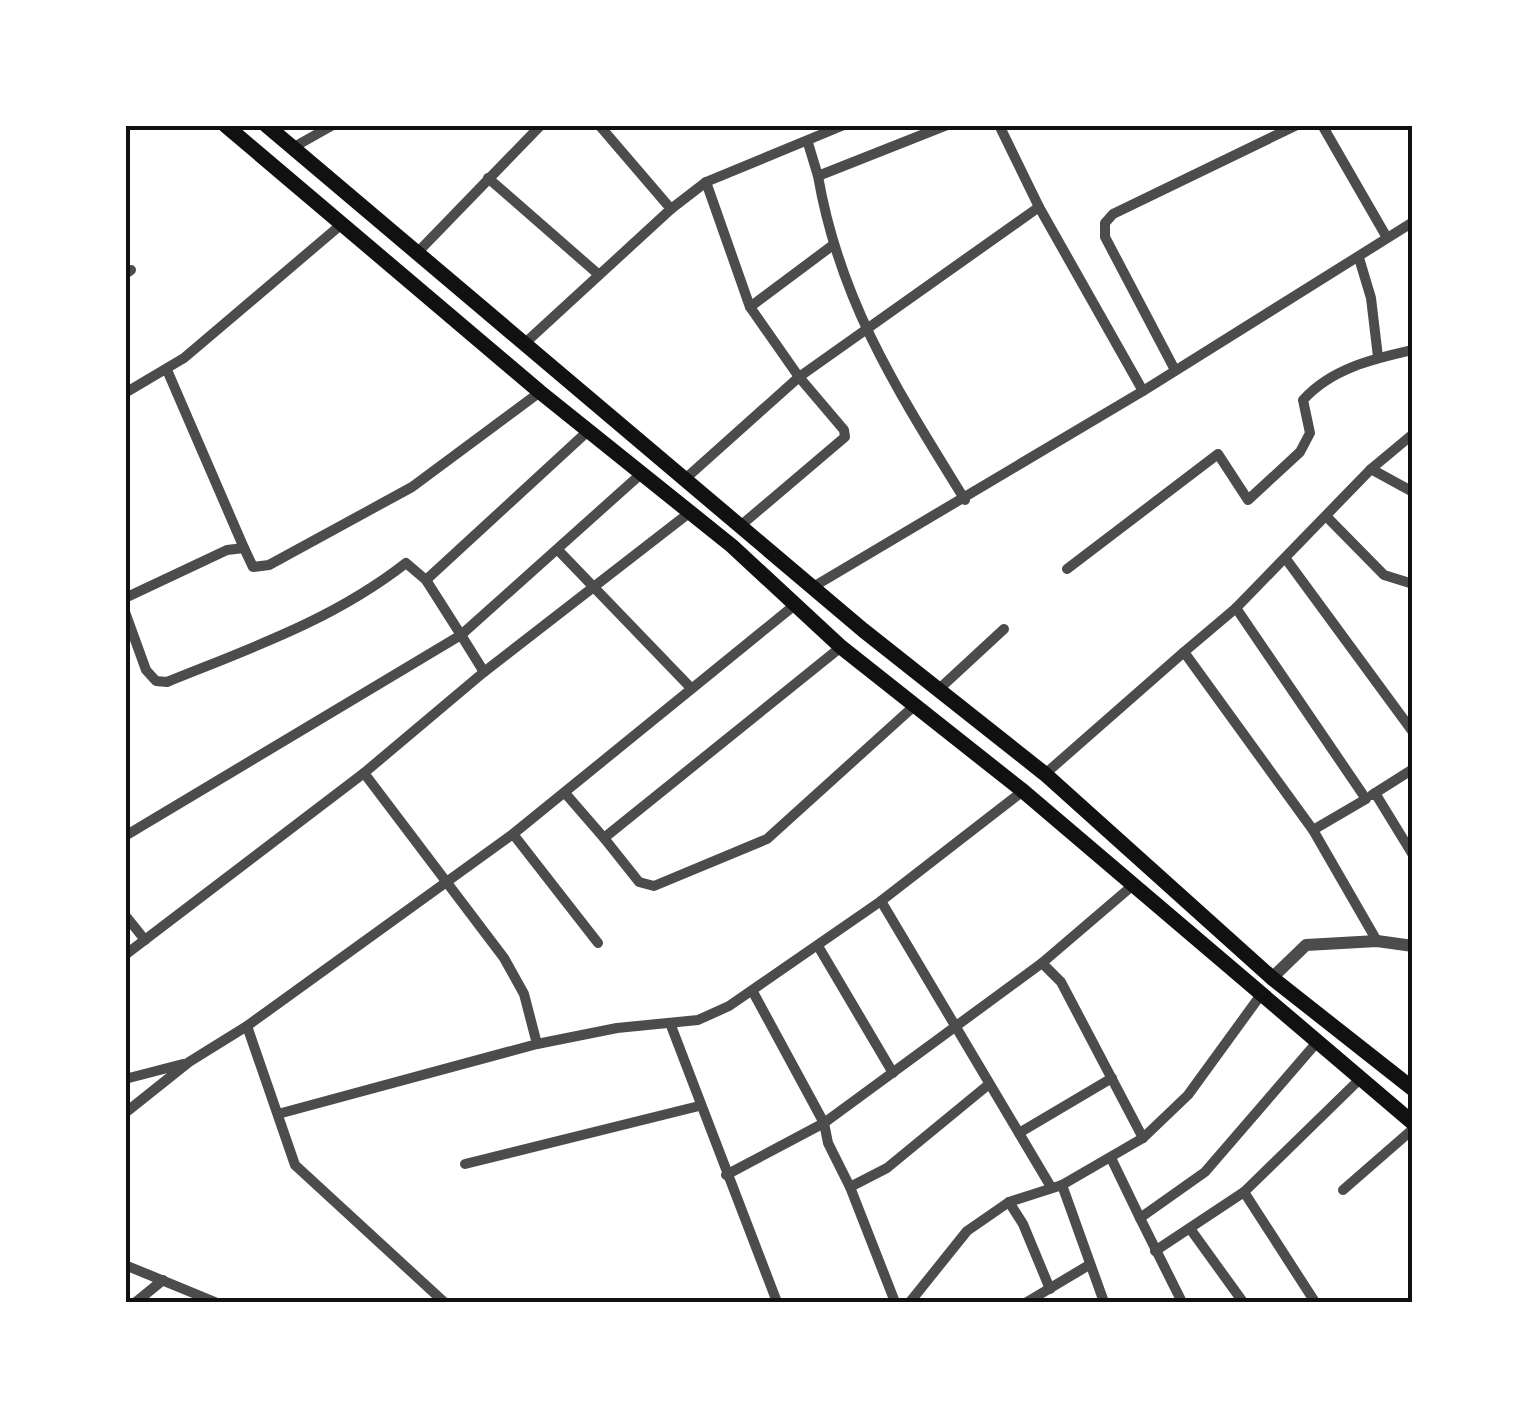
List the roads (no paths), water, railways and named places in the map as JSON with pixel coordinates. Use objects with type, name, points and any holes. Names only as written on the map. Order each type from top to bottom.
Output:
[{"type":"main road","points":[[225,125],[540,392],[689,512],[841,648],[1022,790],[1413,1126]]},
{"type":"main road","points":[[266,125],[739,527],[1046,774],[1272,978],[1413,1088]]},
{"type":"main road","points":[[593,435],[614,418]]},
{"type":"street","points":[[294,147],[333,125]]},
{"type":"street","points":[[417,252],[540,125]]},
{"type":"street","points":[[599,125],[671,208]]},
{"type":"street","points":[[524,344],[671,208],[706,182],[844,125]]},
{"type":"street","points":[[818,176],[947,125]]},
{"type":"street","points":[[1000,125],[1039,207],[1144,391]]},
{"type":"street","points":[[1175,370],[1104,236],[1105,222],[1113,214],[1297,125]]},
{"type":"street","points":[[1322,125],[1386,236]]},
{"type":"street","points":[[808,143],[833,246],[864,330],[965,500]]},
{"type":"street","points":[[488,178],[598,274]]},
{"type":"street","points":[[706,182],[750,307],[799,377],[844,430],[845,437],[739,527]]},
{"type":"street","points":[[685,478],[799,377],[1039,207]]},
{"type":"street","points":[[813,587],[965,500],[1413,222]]},
{"type":"street","points":[[125,393],[167,370],[343,223]]},
{"type":"street","points":[[750,307],[833,246]]},
{"type":"street","points":[[1360,258],[1371,298],[1378,358]]},
{"type":"street","points":[[1067,568],[1218,454],[1248,500],[1300,452],[1310,433],[1303,400],[1311,392],[1360,362],[1413,350]]},
{"type":"street","points":[[167,370],[253,567],[269,566],[412,486],[540,392]]},
{"type":"street","points":[[1046,774],[1236,608],[1370,469],[1413,434]]},
{"type":"street","points":[[426,580],[593,435]]},
{"type":"street","points":[[1370,469],[1413,492]]},
{"type":"street","points":[[125,836],[461,635],[642,473]]},
{"type":"street","points":[[125,955],[364,773],[484,672],[598,587],[689,512]]},
{"type":"street","points":[[1326,516],[1384,575],[1413,584]]},
{"type":"street","points":[[125,598],[220,552],[244,548]]},
{"type":"street","points":[[558,550],[598,587],[690,687]]},
{"type":"street","points":[[1286,559],[1413,732]]},
{"type":"street","points":[[125,612],[146,670],[156,681],[167,682],[306,627],[359,600],[406,564],[426,580],[484,672]]},
{"type":"street","points":[[125,1113],[189,1062],[246,1026],[513,834],[796,604]]},
{"type":"street","points":[[1236,608],[1413,855]]},
{"type":"street","points":[[938,690],[1004,629]]},
{"type":"street","points":[[604,838],[841,648]]},
{"type":"street","points":[[1184,652],[1313,830],[1377,941]]},
{"type":"street","points":[[565,793],[639,882],[654,886],[767,839],[913,707]]},
{"type":"street","points":[[1313,830],[1413,769]]},
{"type":"street","points":[[364,773],[504,958],[524,994],[537,1044]]},
{"type":"street","points":[[278,1114],[537,1044],[698,1020],[753,992],[818,946],[1022,790]]},
{"type":"street","points":[[513,834],[598,943]]},
{"type":"street","points":[[726,1175],[824,1123],[1042,963],[1132,886]]},
{"type":"street","points":[[881,901],[957,1025],[988,1086],[1056,1186],[1104,1302]]},
{"type":"street","points":[[125,914],[146,940]]},
{"type":"street","points":[[1272,978],[1306,945],[1377,941],[1413,946]]},
{"type":"street","points":[[818,946],[893,1073]]},
{"type":"street","points":[[1042,963],[1061,982],[1142,1138]]},
{"type":"street","points":[[753,992],[824,1123],[828,1142],[850,1187],[894,1302]]},
{"type":"street","points":[[910,1302],[967,1230],[1009,1202],[1056,1186],[1142,1138],[1188,1094],[1260,996]]},
{"type":"street","points":[[670,1023],[778,1302]]},
{"type":"street","points":[[246,1026],[295,1165],[444,1302]]},
{"type":"street","points":[[1140,1218],[1205,1172],[1318,1041]]},
{"type":"street","points":[[125,1080],[189,1062]]},
{"type":"street","points":[[1019,1132],[1112,1078]]},
{"type":"street","points":[[1155,1251],[1244,1192],[1361,1078]]},
{"type":"street","points":[[850,1187],[887,1168],[988,1086]]},
{"type":"street","points":[[465,1164],[699,1106]]},
{"type":"street","points":[[1342,1190],[1413,1126]]},
{"type":"street","points":[[1112,1158],[1182,1302]]},
{"type":"street","points":[[1244,1192],[1316,1302]]},
{"type":"street","points":[[1009,1202],[1023,1224],[1050,1290]]},
{"type":"street","points":[[1191,1230],[1243,1302]]},
{"type":"street","points":[[125,1265],[216,1302]]},
{"type":"street","points":[[1026,1302],[1089,1265]]},
{"type":"street","points":[[136,1302],[163,1280]]}]
